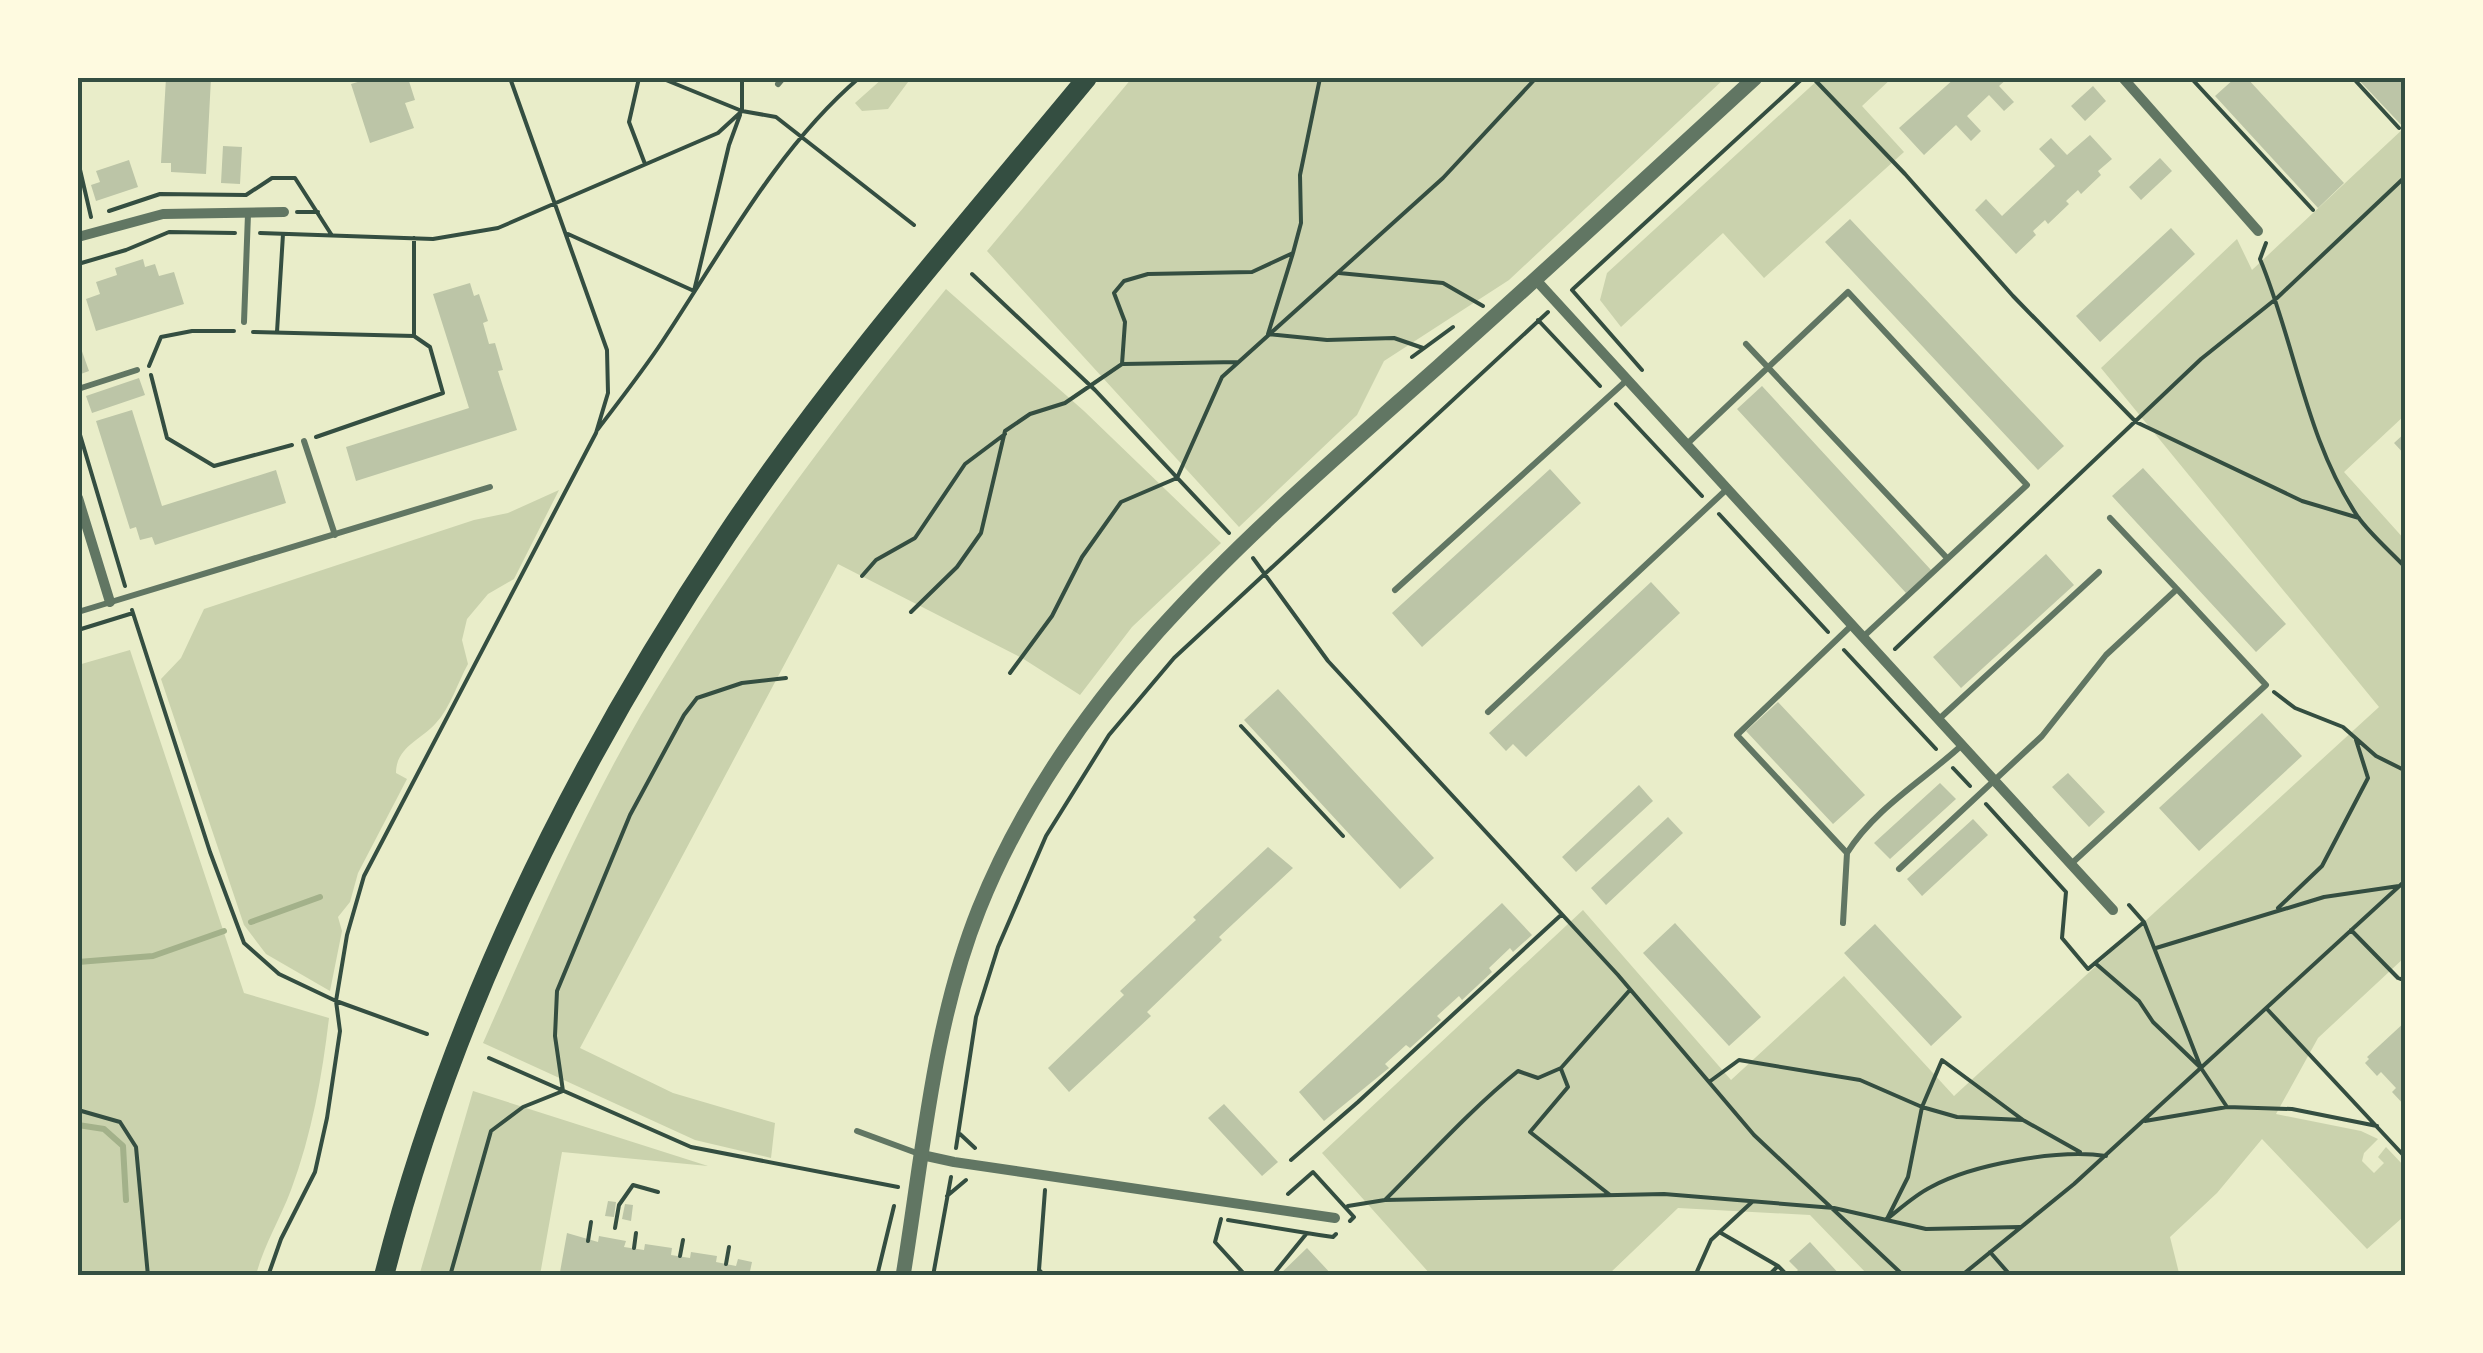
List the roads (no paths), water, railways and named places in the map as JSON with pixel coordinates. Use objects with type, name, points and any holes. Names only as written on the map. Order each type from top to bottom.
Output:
[{"type":"main road","points":[[384,1276],[398,1222],[461,1040],[534,869],[626,696],[727,535],[827,398],[1087,78]]},
{"type":"street","points":[[903,1276],[950,1005],[978,912],[1015,829],[1076,729],[1147,642],[1239,544],[1756,78]]},
{"type":"street","points":[[2123,78],[2264,231]]},
{"type":"street","points":[[78,237],[162,214],[284,212]]},
{"type":"street","points":[[1536,280],[2113,910]]},
{"type":"street","points":[[78,498],[80,516],[110,602]]},
{"type":"street","points":[[922,1155],[1334,1218]]},
{"type":"lane","points":[[244,322],[248,212]]},
{"type":"lane","points":[[1686,444],[1848,292],[2027,485],[1863,637]]},
{"type":"lane","points":[[1746,344],[1947,559]]},
{"type":"lane","points":[[78,389],[137,370]]},
{"type":"lane","points":[[1395,590],[1627,380]]},
{"type":"lane","points":[[304,442],[335,535]]},
{"type":"lane","points":[[78,612],[490,487]]},
{"type":"lane","points":[[1488,712],[1727,489]]},
{"type":"lane","points":[[2071,864],[2266,685],[2110,518]]},
{"type":"lane","points":[[1938,720],[2099,572]]},
{"type":"lane","points":[[1899,869],[2042,736],[2106,656],[2177,588]]},
{"type":"lane","points":[[1847,852],[1737,735],[1852,626]]},
{"type":"lane","points":[[1842,922],[1847,852],[1857,836],[1962,745]]},
{"type":"lane","points":[[857,1131],[922,1155]]},
{"type":"waterway","points":[[251,922],[320,897]]},
{"type":"waterway","points":[[78,962],[153,956],[224,931]]},
{"type":"waterway","points":[[78,1125],[104,1129],[123,1146],[126,1200]]}]
